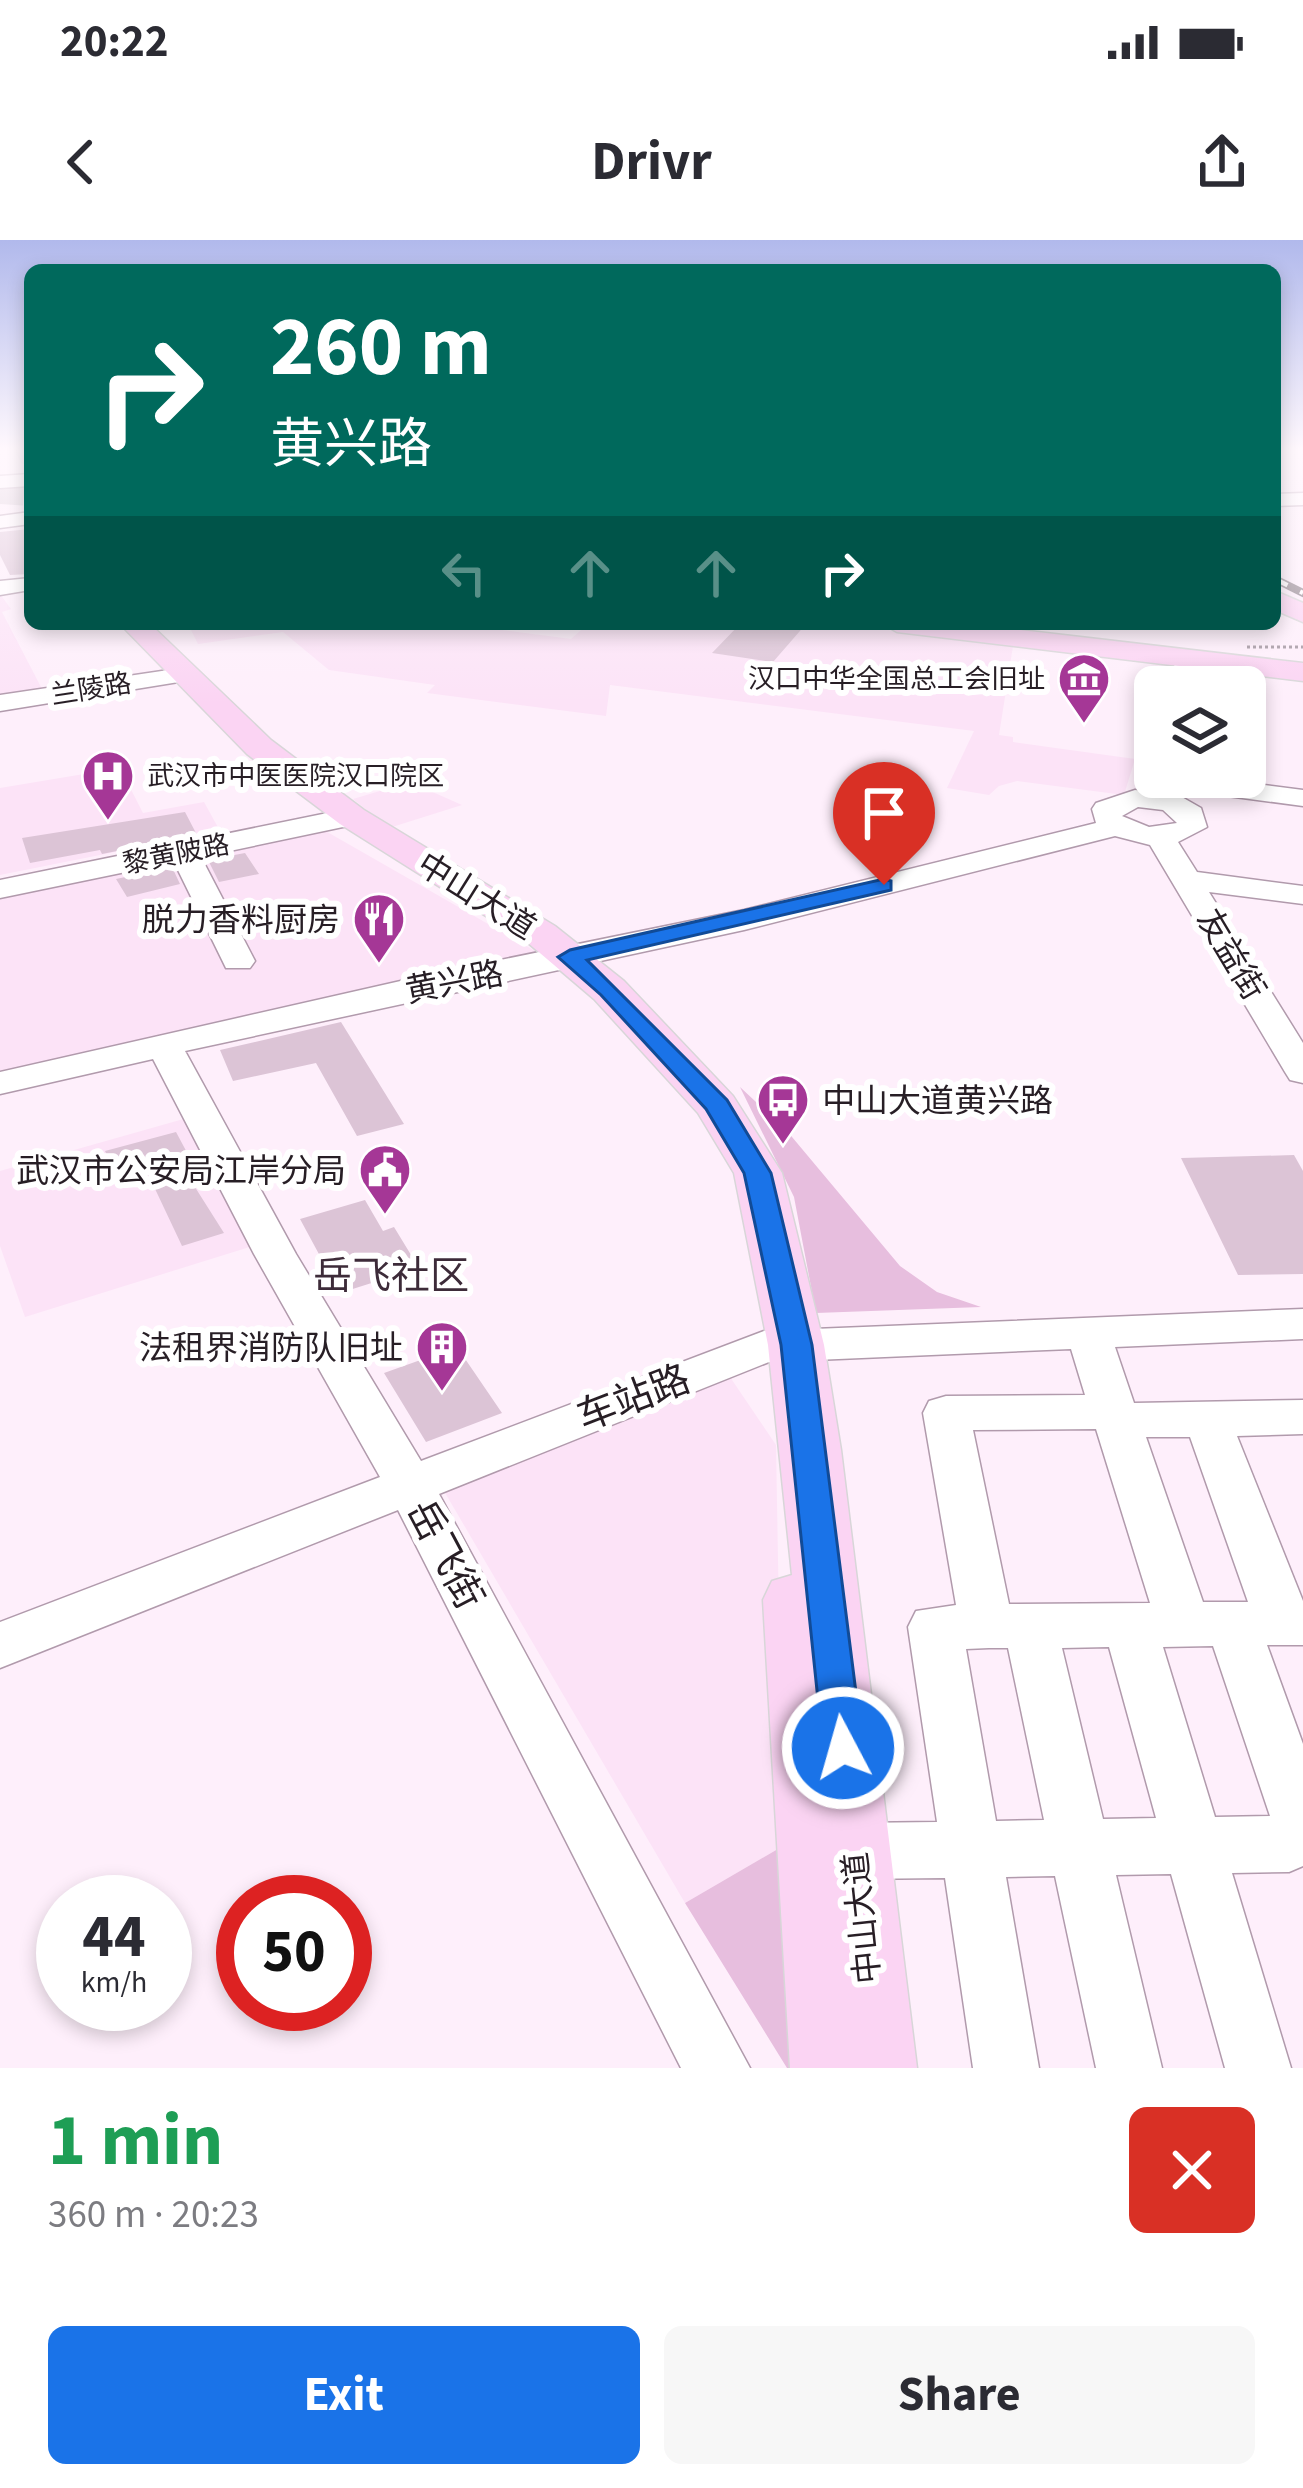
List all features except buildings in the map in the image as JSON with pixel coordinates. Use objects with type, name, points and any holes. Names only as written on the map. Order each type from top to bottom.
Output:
[{"type":"main road","name":"中山大道","points":[[122,630],[171,677],[342,820],[562,960],[700,1123],[726,1177],[780,1346],[854,1851],[876,2068]]},
{"type":"main road","name":"中山大道","points":[[138,630],[171,677]]},
{"type":"main road","points":[[932,630],[1143,666]]},
{"type":"main road","points":[[1069,630],[1303,660]]},
{"type":"main road","points":[[1266,672],[1303,672]]},
{"type":"main road","name":"中山大道","points":[[780,1346],[831,2068]]},
{"type":"street","name":"兰陵路","points":[[0,703],[171,677]]},
{"type":"street","points":[[1134,794],[1112,803],[1105,815],[1117,827],[1160,836],[1186,832],[1194,820],[1170,798]]},
{"type":"street","points":[[1266,795],[1303,798]]},
{"type":"street","name":"黎黄陂路","points":[[0,889],[342,820]]},
{"type":"street","name":"黄兴路","points":[[0,1083],[428,985],[744,920],[1117,827]]},
{"type":"street","name":"友益街","points":[[1160,836],[1303,1072]]},
{"type":"street","points":[[184,852],[238,962]]},
{"type":"street","points":[[1187,880],[1303,896]]},
{"type":"street","points":[[1264,1007],[1303,1006]]},
{"type":"street","name":"岳飞街","points":[[164,1045],[275,1254],[409,1484],[717,2068]]},
{"type":"street","name":"车站路","points":[[0,1645],[409,1484],[780,1346],[1303,1324]]},
{"type":"street","points":[[854,1851],[1192,1846],[1299,1839],[1226,1624],[1114,1416],[1088,1333]]},
{"type":"street","points":[[1129,2068],[1082,1847],[1009,1627],[946,1413],[1303,1417]]},
{"type":"street","points":[[1207,1419],[1226,1624],[1192,1846],[1258,2068]]},
{"type":"street","points":[[1006,2068],[935,1628],[1226,1624]]},
{"type":"path","points":[[1252,653],[1303,647]]},
{"type":"shaded area","points":[[0,594],[11,609],[2,612],[42,689],[0,696]]},
{"type":"shaded area","points":[[191,630],[503,630],[571,639],[581,630],[888,630],[1013,646],[999,735],[1013,737],[1013,742],[1134,762],[1124,795],[1017,781],[989,795],[947,788],[974,731],[610,685],[606,716],[427,693],[435,685],[329,670],[283,632],[198,644]]},
{"type":"shaded area","name":"武汉市中医医院汉口院区","points":[[120,768],[143,813],[204,802],[220,831],[0,875],[0,788]]},
{"type":"shaded area","points":[[410,782],[462,805],[389,828],[353,799]]},
{"type":"shaded area","points":[[322,829],[537,952],[0,1072],[0,895]]},
{"type":"shaded area","points":[[740,1087],[787,1131],[900,1266],[937,1292],[981,1307],[816,1313],[794,1197]]},
{"type":"shaded area","points":[[187,1118],[256,1245],[25,1317],[0,1246],[0,1171]]},
{"type":"shaded area","points":[[728,1374],[776,1445],[783,1846],[685,1903],[444,1491]]},
{"type":"shaded area","points":[[783,1846],[800,2068],[787,2068],[685,1903]]},
{"type":"railway","points":[[1281,582],[1303,593]]},
{"type":"place","name":"汉口中华全国总工会旧址","points":[[1084,725]]},
{"type":"place","name":"武汉市中医医院汉口院区","points":[[108,822]]},
{"type":"place","name":"脱力香料厨房","points":[[379,965]]},
{"type":"place","name":"中山大道黄兴路","points":[[783,1146]]},
{"type":"place","name":"武汉市公安局江岸分局","points":[[385,1216]]},
{"type":"place","name":"法租界消防队旧址","points":[[442,1393]]},
{"type":"district","name":"岳飞社区","points":[[391,1275]]},
{"type":"route","points":[[843,1748],[796,1345],[758,1173],[717,1106],[609,990],[570,957],[884,885]]}]
